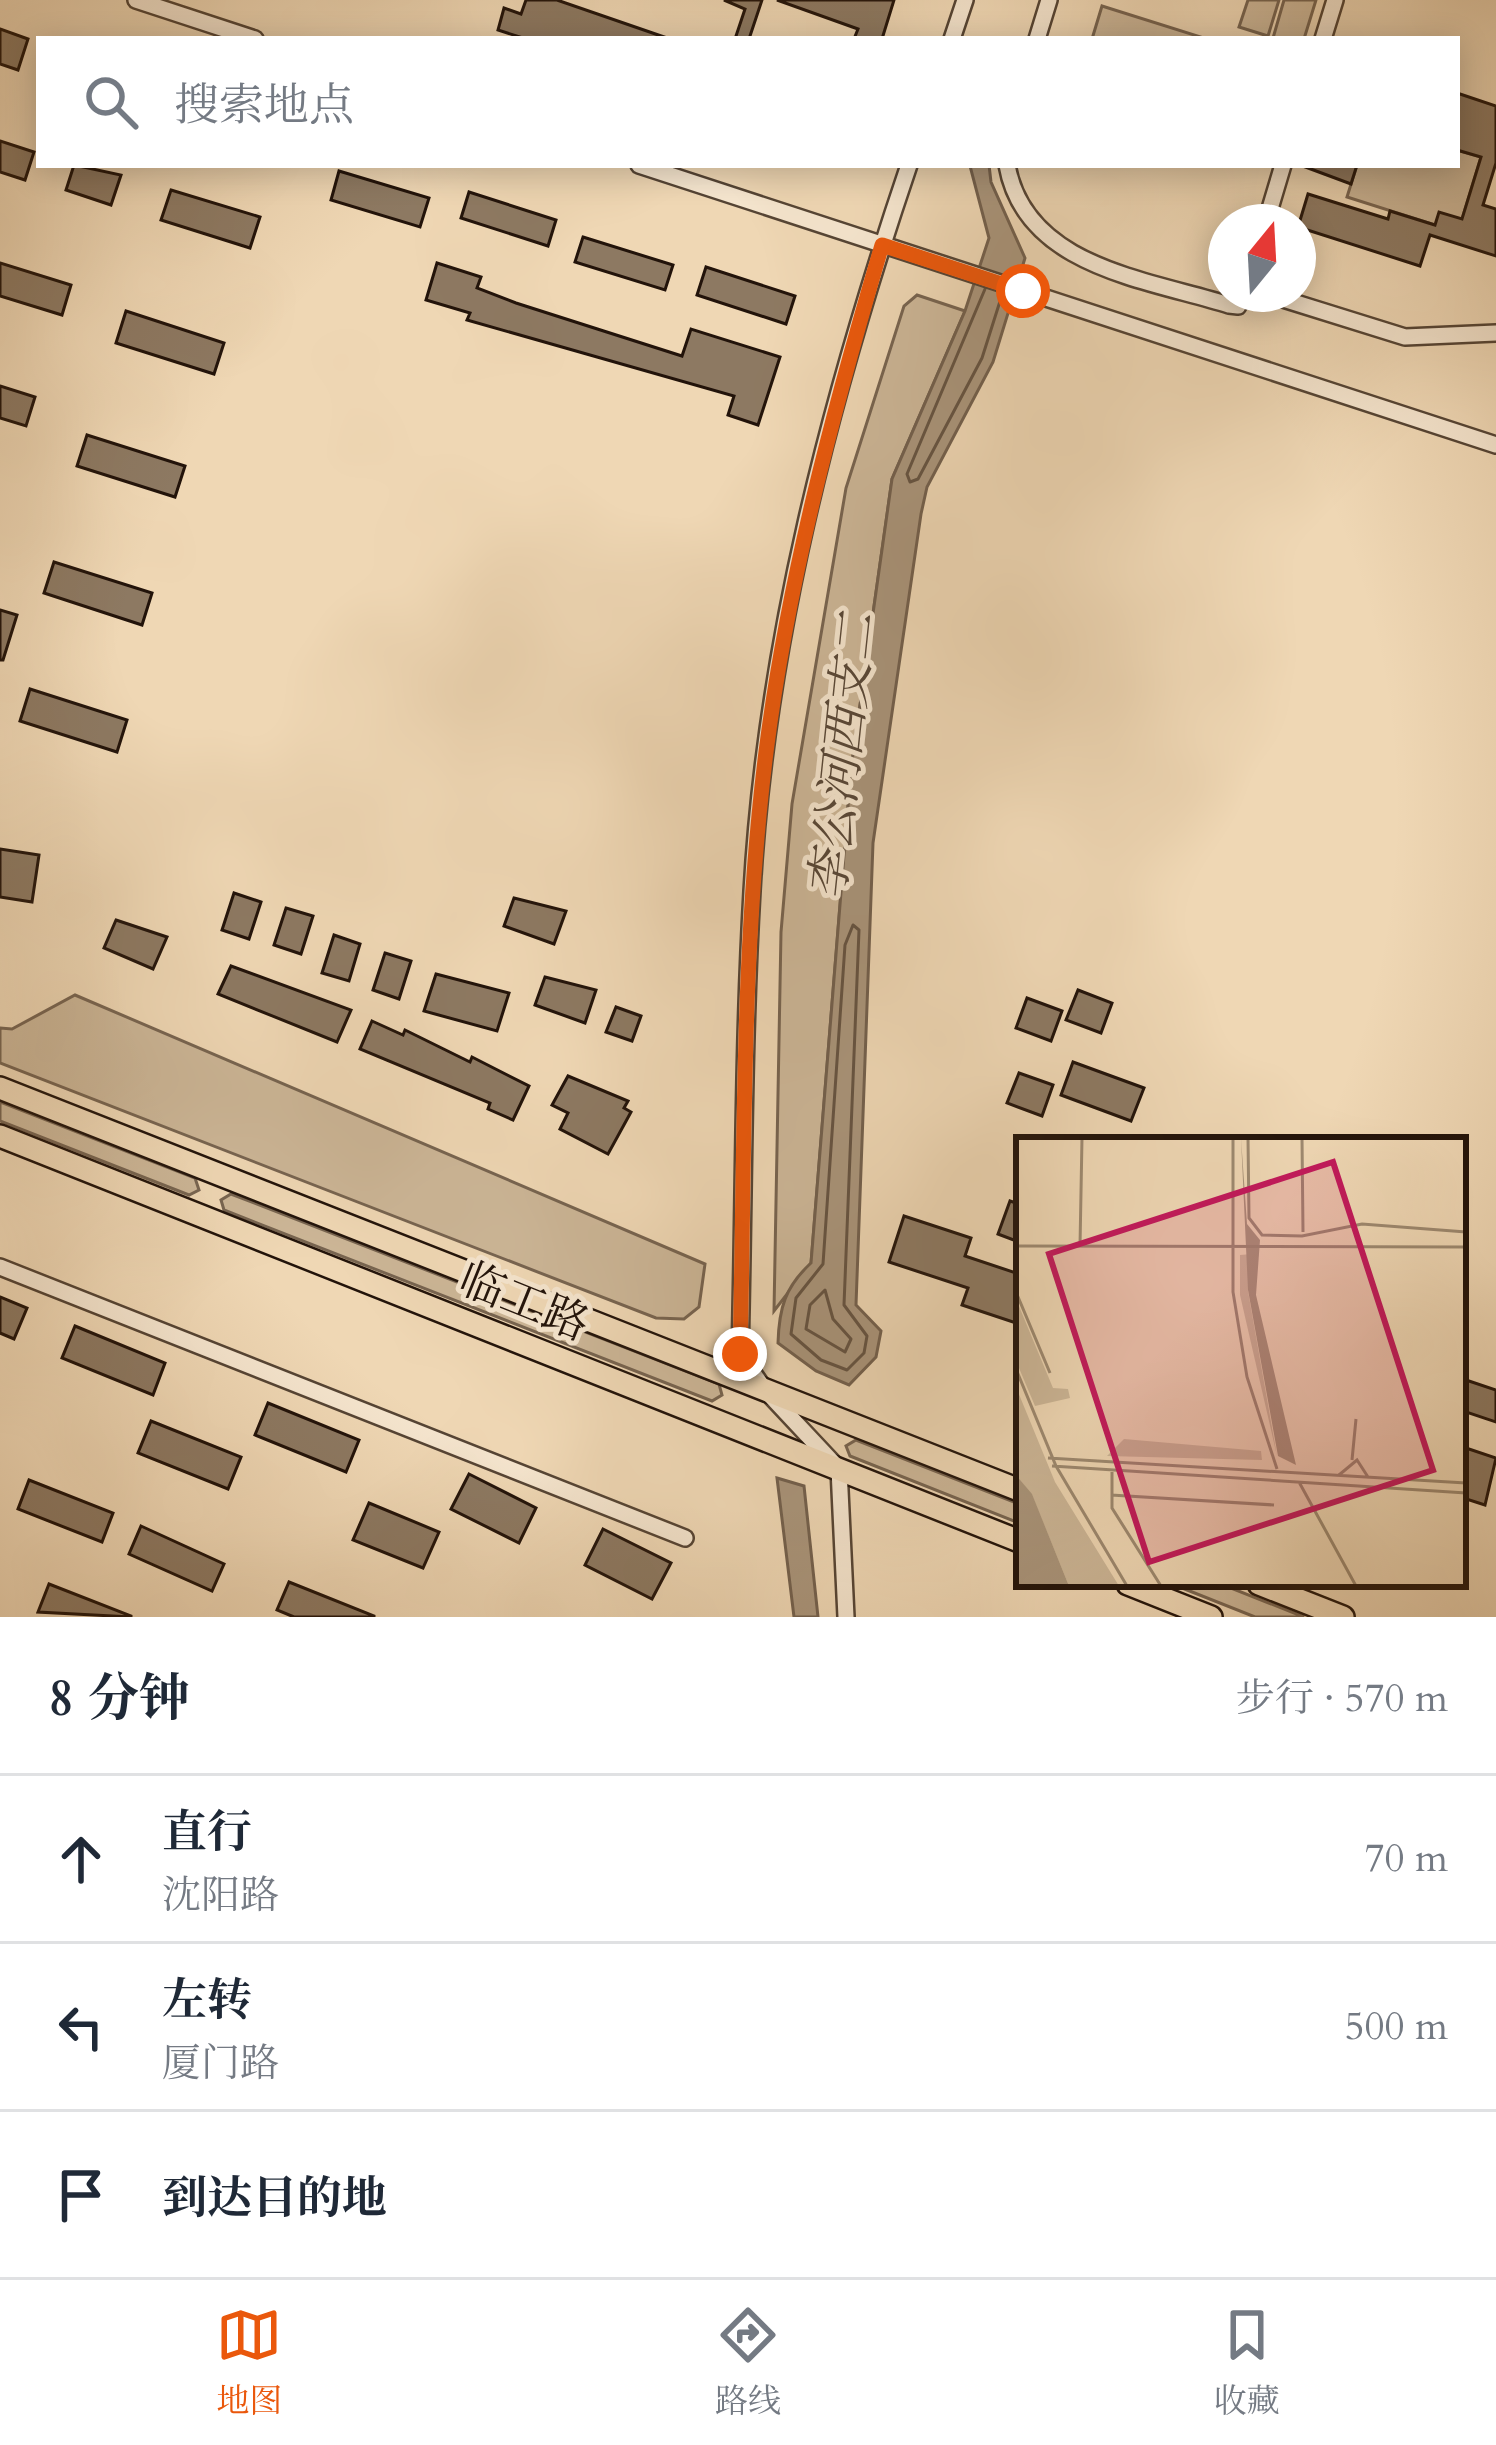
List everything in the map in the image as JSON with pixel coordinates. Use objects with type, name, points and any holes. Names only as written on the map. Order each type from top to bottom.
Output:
[{"type":"main road","name":"临工路","points":[[0,1088],[1016,1489]]},
{"type":"main road","name":"临工路","points":[[0,1136],[1016,1540]]},
{"type":"main road","points":[[197,1215],[213,1174]]},
{"type":"main road","points":[[1136,1587],[1211,1617]]},
{"type":"main road","points":[[1267,1587],[1343,1617]]},
{"type":"street","points":[[136,0],[166,4],[247,36]]},
{"type":"street","points":[[953,36],[965,0]]},
{"type":"street","points":[[1038,36],[1049,0]]},
{"type":"street","points":[[1323,36],[1335,0]]},
{"type":"street","points":[[647,168],[1496,445]]},
{"type":"street","points":[[846,1617],[839,1469],[765,1390],[740,1354],[754,866],[766,748],[818,464],[908,168]]},
{"type":"street","points":[[1008,168],[1020,206],[1034,228],[1065,251],[1208,298]]},
{"type":"street","points":[[1271,204],[1282,168]]},
{"type":"street","points":[[1316,309],[1405,337],[1496,333]]},
{"type":"street","points":[[0,1268],[685,1538]]},
{"type":"shaded area","points":[[1248,0],[1279,0],[1268,36],[1239,27]]},
{"type":"shaded area","points":[[1284,0],[1316,0],[1305,36],[1274,36]]},
{"type":"shaded area","points":[[1102,6],[1198,36],[1093,36]]},
{"type":"shaded area","points":[[1460,151],[1481,157],[1462,219],[1435,225],[1347,197],[1356,168],[1460,168]]},
{"type":"shaded area","points":[[917,295],[965,311],[892,479],[851,769],[811,1263],[774,1311],[781,932],[792,804],[846,488],[904,306]]},
{"type":"shaded area","points":[[75,995],[705,1264],[699,1307],[684,1319],[656,1318],[0,1063],[0,1028],[12,1029]]},
{"type":"shaded area","points":[[0,1102],[195,1178],[199,1190],[189,1195],[0,1121]]},
{"type":"shaded area","points":[[231,1194],[719,1384],[722,1395],[712,1401],[224,1210],[221,1200]]},
{"type":"shaded area","points":[[856,1440],[1016,1503],[1016,1522],[850,1456],[846,1446]]},
{"type":"shaded area","points":[[1180,1587],[1229,1587],[1304,1617],[1255,1617]]},
{"type":"water","points":[[971,168],[989,168],[991,182],[1025,258],[993,362],[927,487],[921,514],[873,843],[856,1305],[881,1331],[876,1357],[849,1385],[816,1371],[778,1343],[780,1319],[789,1290],[811,1263],[851,769],[892,479],[965,311],[989,238]]},
{"type":"water","points":[[777,1478],[804,1486],[818,1617],[794,1617]]},
{"type":"building","points":[[526,0],[557,0],[661,36],[517,36],[498,30],[504,8],[521,14]]},
{"type":"building","points":[[724,0],[762,0],[750,36],[736,36],[745,9]]},
{"type":"building","points":[[777,0],[894,0],[883,36],[855,36],[858,29]]},
{"type":"building","points":[[0,29],[28,39],[18,70],[0,64]]},
{"type":"building","points":[[1460,94],[1496,106],[1496,163],[1483,205],[1496,209],[1496,256],[1430,235],[1420,266],[1316,233],[1316,204],[1305,204],[1308,194],[1388,219],[1390,211],[1435,225],[1439,212],[1462,219],[1481,157],[1460,151]]},
{"type":"building","points":[[0,141],[34,152],[25,180],[0,172]]},
{"type":"building","points":[[73,168],[121,175],[111,205],[66,190]]},
{"type":"building","points":[[1308,168],[1356,168],[1351,184]]},
{"type":"building","points":[[339,171],[429,198],[420,227],[331,200]]},
{"type":"building","points":[[171,190],[260,217],[250,248],[161,220]]},
{"type":"building","points":[[469,192],[556,220],[548,246],[461,218]]},
{"type":"building","points":[[583,237],[673,265],[665,290],[575,262]]},
{"type":"building","points":[[0,263],[71,285],[62,315],[0,296]]},
{"type":"building","points":[[437,263],[481,277],[477,288],[516,303],[682,356],[691,329],[780,357],[758,425],[728,415],[734,396],[467,320],[470,313],[426,300]]},
{"type":"building","points":[[706,267],[795,296],[786,324],[697,295]]},
{"type":"building","points":[[126,311],[224,343],[214,374],[116,343]]},
{"type":"building","points":[[0,386],[35,397],[26,426],[0,418]]},
{"type":"building","points":[[87,435],[185,466],[175,497],[77,466]]},
{"type":"building","points":[[54,562],[152,593],[142,625],[44,593]]},
{"type":"building","points":[[0,610],[17,615],[3,660],[0,660]]},
{"type":"building","points":[[30,689],[127,720],[117,752],[20,721]]},
{"type":"building","points":[[0,849],[39,855],[32,902],[0,897]]},
{"type":"building","points":[[234,893],[261,902],[249,939],[222,930]]},
{"type":"building","points":[[514,898],[566,911],[554,944],[504,926]]},
{"type":"building","points":[[286,908],[313,916],[301,954],[274,945]]},
{"type":"building","points":[[116,920],[167,937],[153,969],[104,948]]},
{"type":"building","points":[[334,935],[360,944],[349,981],[322,973]]},
{"type":"building","points":[[385,953],[411,961],[399,999],[373,990]]},
{"type":"building","points":[[231,966],[351,1010],[337,1042],[218,994]]},
{"type":"building","points":[[436,974],[509,993],[497,1031],[424,1011]]},
{"type":"building","points":[[545,977],[596,990],[585,1023],[535,1005]]},
{"type":"building","points":[[1078,990],[1112,1003],[1101,1033],[1066,1020]]},
{"type":"building","points":[[1027,998],[1062,1011],[1051,1041],[1016,1028]]},
{"type":"building","points":[[616,1007],[641,1016],[632,1041],[606,1032]]},
{"type":"building","points":[[372,1021],[403,1035],[405,1030],[470,1062],[472,1057],[529,1086],[513,1120],[488,1109],[490,1103],[360,1049]]},
{"type":"building","points":[[1073,1062],[1144,1088],[1131,1121],[1061,1095]]},
{"type":"building","points":[[1019,1073],[1053,1085],[1042,1116],[1007,1103]]},
{"type":"building","points":[[568,1076],[628,1101],[624,1108],[631,1112],[608,1154],[560,1129],[568,1113],[552,1105]]},
{"type":"building","points":[[1010,1201],[1016,1203],[1016,1241],[998,1234]]},
{"type":"building","points":[[904,1216],[971,1238],[965,1256],[1016,1273],[1016,1323],[962,1305],[968,1288],[889,1262]]},
{"type":"building","points":[[0,1297],[27,1308],[14,1339],[0,1333]]},
{"type":"building","points":[[75,1326],[165,1363],[153,1395],[62,1358]]},
{"type":"building","points":[[1466,1380],[1496,1390],[1496,1422],[1466,1412]]},
{"type":"building","points":[[268,1403],[359,1440],[346,1472],[255,1435]]},
{"type":"building","points":[[151,1421],[241,1457],[228,1489],[138,1453]]},
{"type":"building","points":[[1466,1448],[1496,1458],[1485,1505],[1466,1499]]},
{"type":"building","points":[[469,1474],[536,1508],[519,1543],[451,1509]]},
{"type":"building","points":[[29,1480],[113,1513],[102,1542],[18,1509]]},
{"type":"building","points":[[369,1503],[439,1532],[423,1568],[353,1540]]},
{"type":"building","points":[[141,1526],[224,1564],[212,1591],[129,1554]]},
{"type":"building","points":[[603,1529],[671,1563],[652,1599],[585,1565]]},
{"type":"building","points":[[289,1582],[374,1617],[294,1617],[277,1610]]},
{"type":"building","points":[[49,1584],[131,1616],[131,1617],[38,1612]]},
{"type":"route","points":[[740,1354],[752,889],[766,748],[818,464],[882,245],[1023,291]]},
{"type":"water label","name":"李公河西支二","points":[[843,756]]}]
